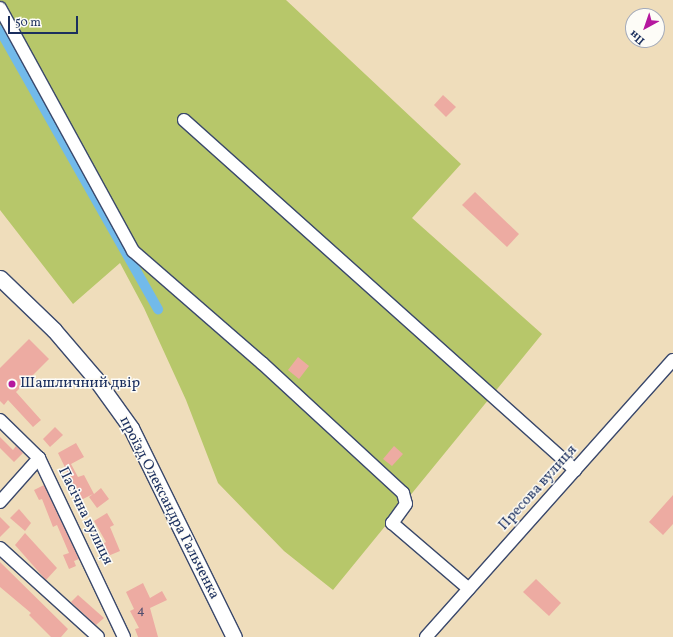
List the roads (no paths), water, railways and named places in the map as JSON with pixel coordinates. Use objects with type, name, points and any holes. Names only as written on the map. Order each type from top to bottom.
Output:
[{"type":"main road","name":"проїзд Олександра Гальченка","points":[[0,278],[54,330],[95,378],[131,428],[234,637]]},
{"type":"street","points":[[0,8],[133,252],[262,363],[403,493],[406,504],[392,522],[469,589]]},
{"type":"street","points":[[184,120],[576,470]]},
{"type":"street","name":"Пресова вулиця","points":[[426,637],[673,360]]},
{"type":"street","name":"Пасічна вулиця","points":[[0,420],[39,458],[124,637]]},
{"type":"street","points":[[0,502],[39,458]]},
{"type":"street","points":[[0,548],[98,637]]},
{"type":"waterway","points":[[0,30],[158,309]]},
{"type":"place","name":"Шашличний двір","points":[[12,384]]}]
